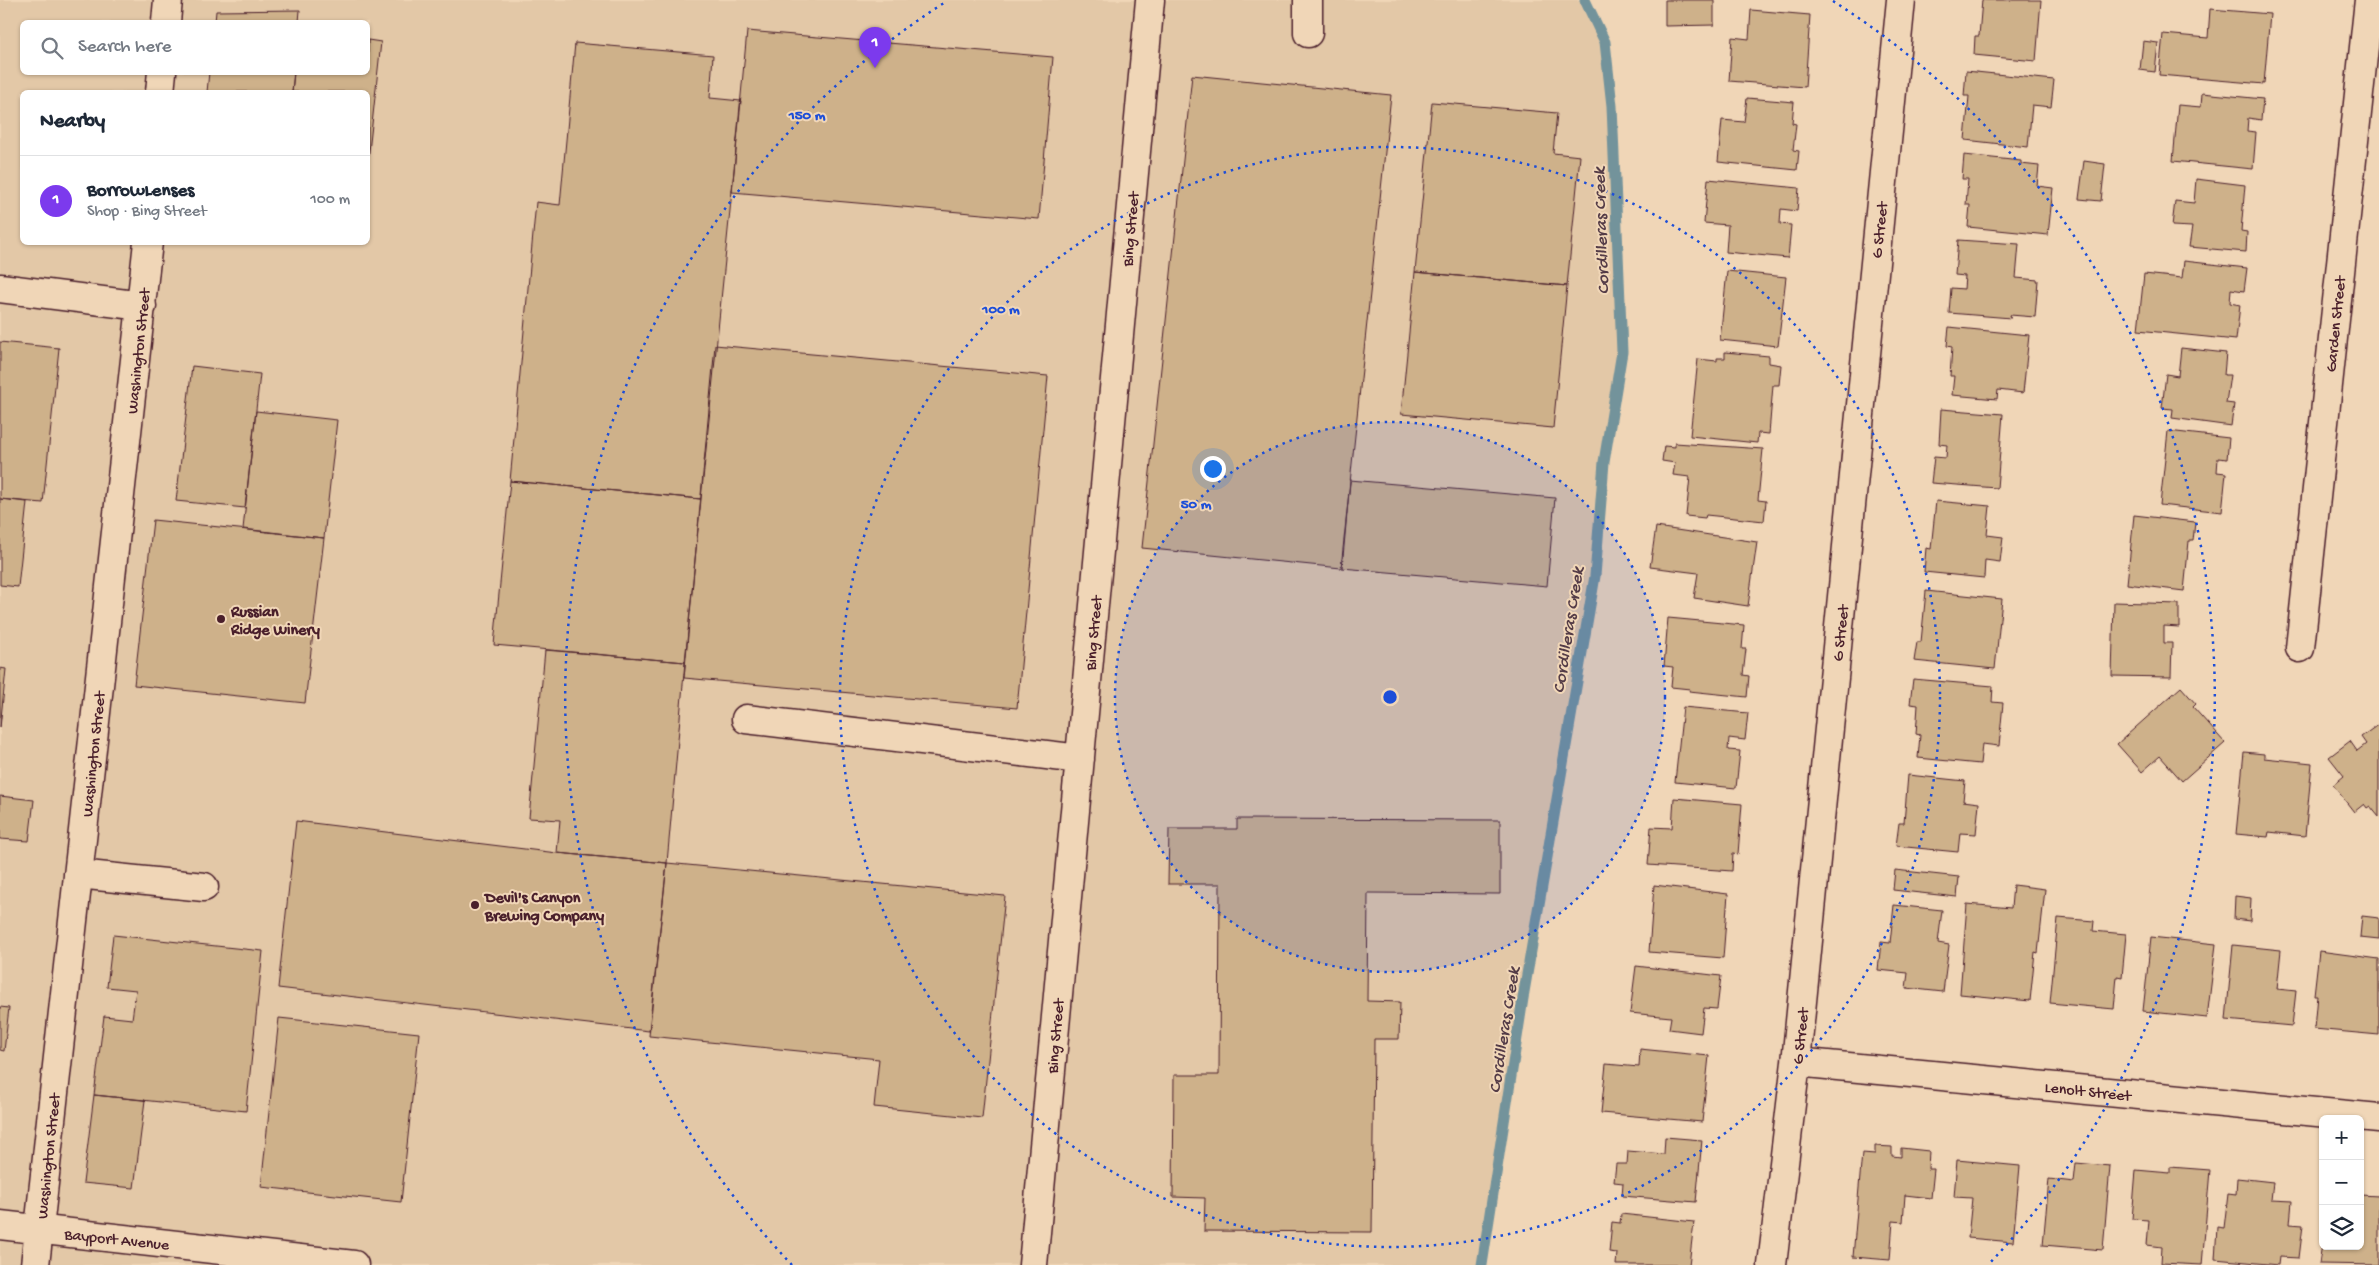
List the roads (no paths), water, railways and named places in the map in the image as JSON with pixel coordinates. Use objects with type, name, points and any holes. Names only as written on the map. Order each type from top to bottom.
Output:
[{"type":"street","points":[[166,20],[168,0]]},
{"type":"street","name":"Bing Street","points":[[1033,1265],[1150,0]]},
{"type":"street","points":[[1308,0],[1308,33]]},
{"type":"street","name":"G Street","points":[[1772,1265],[1796,1062],[1901,0]]},
{"type":"street","name":"Garden Street","points":[[2300,648],[2369,0]]},
{"type":"street","points":[[160,90],[162,75]]},
{"type":"street","name":"Washington Street","points":[[35,1265],[148,245]]},
{"type":"street","points":[[0,288],[142,306]]},
{"type":"street","points":[[746,719],[1080,759]]},
{"type":"street","points":[[78,874],[204,887]]},
{"type":"street","name":"Lenolt Street","points":[[1796,1062],[2379,1118]]},
{"type":"street","name":"Bayport Avenue","points":[[0,1225],[354,1265]]},
{"type":"waterway","name":"Cordilleras Creek","points":[[1482,1265],[1524,992],[1595,576],[1604,462],[1622,352],[1612,106],[1605,42],[1585,0]]},
{"type":"place","name":"BorrowLenses","points":[[875,68]]},
{"type":"place","name":"Russian Ridge Winery","points":[[221,619]]},
{"type":"place","name":"Devil's Canyon Brewing Company","points":[[475,905]]}]
